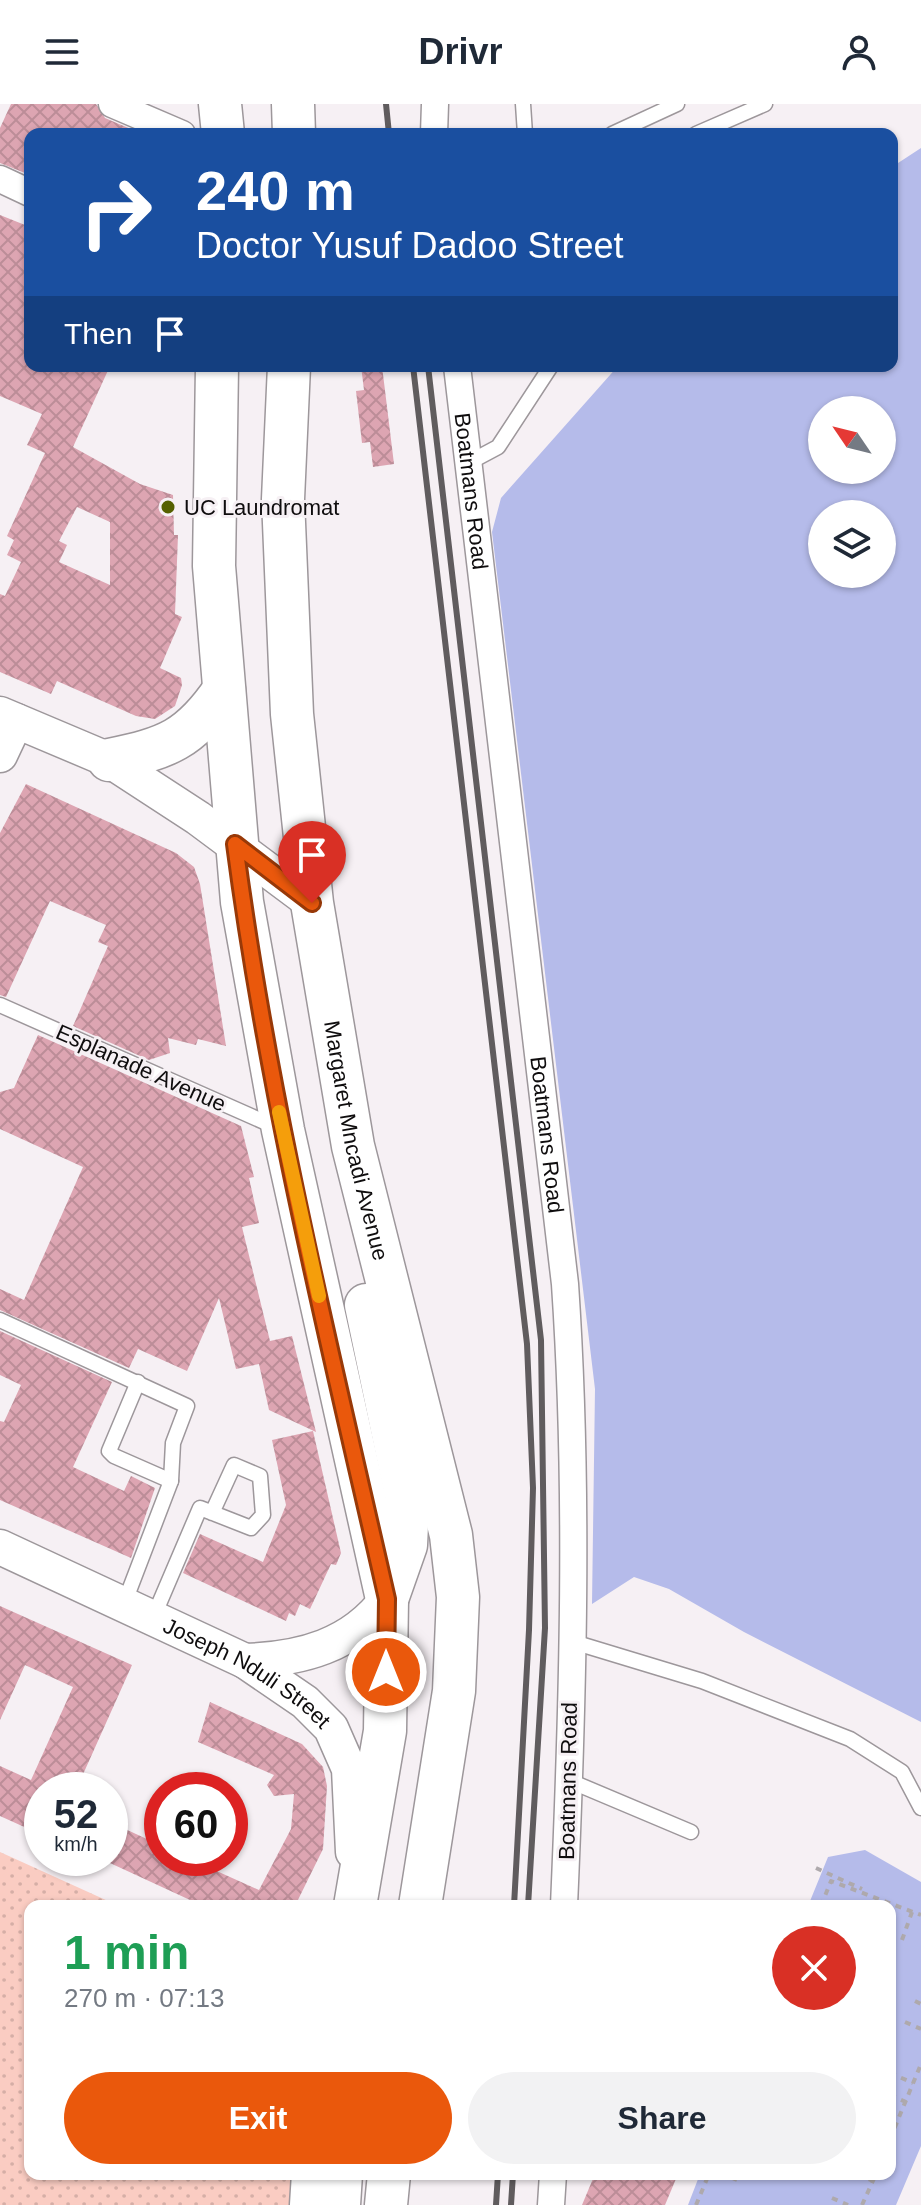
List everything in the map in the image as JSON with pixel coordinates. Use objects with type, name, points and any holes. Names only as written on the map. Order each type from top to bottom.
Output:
[{"type":"highway","points":[[312,2205],[314,2180]]},
{"type":"main road","points":[[293,104],[294,128]]},
{"type":"main road","points":[[217,372],[213,524],[235,844],[254,974],[283,1130],[387,1599],[385,1731],[356,1900]]},
{"type":"main road","name":"Margaret Mncadi Avenue","points":[[289,372],[283,499],[291,683],[312,903],[353,1146],[447,1519],[458,1597],[454,1691],[421,1900]]},
{"type":"main road","points":[[109,760],[171,745],[187,736],[209,713],[224,690]]},
{"type":"main road","points":[[353,1146],[347,1200],[350,1228],[408,1505],[406,1545],[387,1599]]},
{"type":"main road","points":[[339,2205],[341,2180]]},
{"type":"main road","points":[[386,2205],[388,2180]]},
{"type":"street","points":[[112,104],[168,128]]},
{"type":"street","points":[[434,128],[435,104]]},
{"type":"street","points":[[0,179],[24,190]]},
{"type":"street","name":"Boatmans Road","points":[[458,372],[565,1284],[571,1385],[570,1781],[564,1900]]},
{"type":"street","points":[[0,755],[8,718],[109,760],[235,844],[312,903]]},
{"type":"street","name":"Joseph Nduli Street","points":[[0,1547],[245,1661],[305,1702],[331,1728],[349,1769],[355,1900]]},
{"type":"street","points":[[245,1661],[289,1659],[325,1648],[370,1621],[387,1599]]},
{"type":"street","points":[[551,2205],[553,2180]]},
{"type":"lane","points":[[523,104],[525,128]]},
{"type":"lane","points":[[625,128],[677,104]]},
{"type":"lane","points":[[710,128],[765,104]]},
{"type":"lane","points":[[468,463],[498,447],[547,372]]},
{"type":"lane","name":"Esplanade Avenue","points":[[0,1005],[283,1130]]},
{"type":"lane","points":[[0,1320],[187,1406],[173,1443],[171,1481],[138,1611]]},
{"type":"lane","points":[[138,1382],[109,1451],[171,1481]]},
{"type":"lane","points":[[138,1611],[199,1509],[246,1528],[256,1525],[263,1515],[260,1476],[234,1465],[212,1513]]},
{"type":"lane","points":[[570,1641],[702,1681],[850,1739],[902,1772],[921,1808]]},
{"type":"lane","points":[[570,1781],[691,1832]]},
{"type":"path","points":[[816,1868],[884,1900]]},
{"type":"path","points":[[823,1900],[831,1881],[868,1893]]},
{"type":"path","points":[[896,1905],[921,1915]]},
{"type":"path","points":[[902,1940],[912,1912]]},
{"type":"path","points":[[905,2022],[921,2029]]},
{"type":"path","points":[[896,2122],[921,2064]]},
{"type":"path","points":[[896,2076],[913,2083]]},
{"type":"path","points":[[896,2098],[906,2102]]},
{"type":"path","points":[[704,2205],[697,2204],[707,2180]]},
{"type":"path","points":[[862,2205],[873,2181]]},
{"type":"path","points":[[832,2198],[848,2205]]},
{"type":"shaded area","points":[[0,1852],[24,1863],[24,1876],[53,1876],[106,1900],[24,1900],[24,2180],[298,2180],[296,2205],[0,2205]]},
{"type":"water","points":[[921,148],[921,1722],[744,1632],[669,1589],[634,1577],[592,1604],[595,1389],[492,532],[501,498],[613,372],[898,372],[898,163]]},
{"type":"water","points":[[865,1850],[921,1882],[921,2146],[896,2205],[688,2205],[698,2180],[896,2180],[896,1900],[810,1900],[828,1857]]},
{"type":"building","points":[[11,104],[96,104],[105,118],[128,128],[24,128],[24,173],[0,163],[0,128]]},
{"type":"building","points":[[0,215],[24,225],[24,372],[107,372],[73,447],[140,484],[173,495],[174,535],[178,535],[175,614],[182,617],[160,668],[181,678],[182,685],[175,706],[155,719],[136,716],[57,681],[51,694],[0,672],[0,594],[5,596],[21,562],[7,555],[14,540],[7,536],[45,453],[27,445],[42,414],[0,396]],"holes":[[[77,507],[110,522],[110,585],[59,562],[67,545],[59,541]]]},
{"type":"building","points":[[362,372],[383,372],[394,464],[373,467],[370,442],[362,443],[356,391],[364,390]]},
{"type":"building","points":[[26,784],[176,853],[194,867],[200,884],[226,1046],[198,1039],[196,1045],[168,1038],[170,1053],[149,1060],[73,1026],[108,946],[98,942],[106,925],[50,901],[6,997],[0,995],[0,833]]},
{"type":"building","points":[[38,1035],[241,1126],[254,1177],[249,1178],[259,1223],[242,1227],[270,1341],[292,1336],[316,1432],[269,1410],[259,1364],[236,1369],[219,1298],[187,1371],[138,1349],[129,1368],[0,1310],[0,1289],[24,1300],[83,1167],[0,1129],[0,1092],[14,1088]]},
{"type":"building","points":[[0,1331],[112,1382],[73,1467],[124,1491],[131,1476],[155,1488],[131,1558],[0,1500],[0,1421],[4,1422],[21,1385],[0,1375]]},
{"type":"building","points":[[313,1431],[341,1553],[336,1565],[331,1564],[310,1609],[300,1604],[295,1616],[289,1613],[286,1621],[183,1573],[200,1534],[263,1562],[286,1505],[272,1440]]},
{"type":"building","points":[[0,1606],[132,1665],[84,1772],[35,1772],[73,1687],[25,1665],[0,1720]]},
{"type":"building","points":[[210,1702],[302,1744],[323,1767],[327,1786],[323,1849],[298,1900],[190,1900],[128,1871],[128,1830],[144,1838],[144,1876],[228,1876],[259,1890],[291,1829],[294,1794],[274,1796],[267,1785],[274,1775],[198,1742]]},
{"type":"building","points":[[0,1766],[24,1777],[24,1827],[0,1816]]},
{"type":"building","points":[[592,2180],[675,2180],[665,2205],[582,2205]]},
{"type":"railway","points":[[386,104],[388,128]]},
{"type":"railway","points":[[414,372],[527,1344],[533,1488],[529,1630],[514,1900]]},
{"type":"railway","points":[[429,372],[541,1340],[545,1628],[528,1900]]},
{"type":"railway","points":[[496,2205],[498,2180]]},
{"type":"railway","points":[[511,2205],[513,2180]]},
{"type":"slow traffic","points":[[279,1112],[319,1296]]},
{"type":"place","name":"UC Laundromat","points":[[168,507]]},
{"type":"route","points":[[312,903],[235,844],[254,974],[283,1130],[387,1599],[386,1672]]}]
